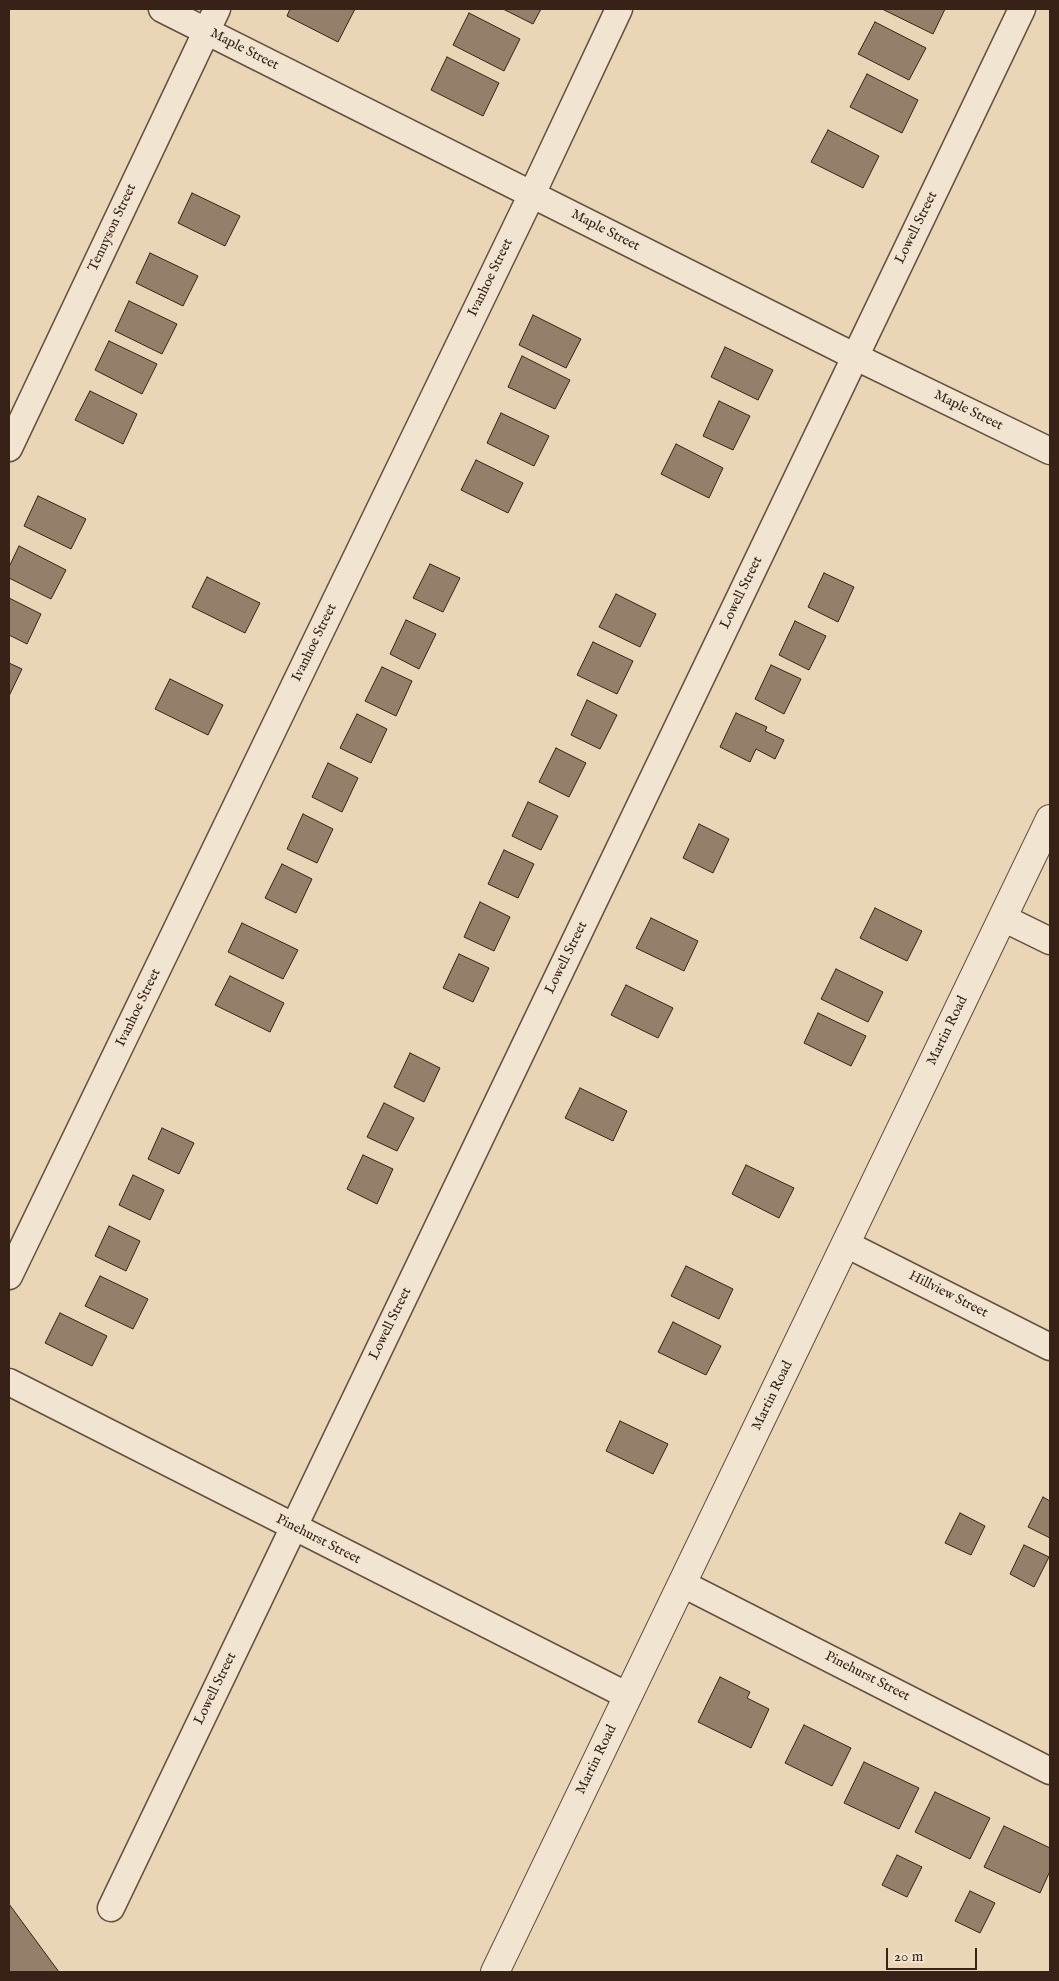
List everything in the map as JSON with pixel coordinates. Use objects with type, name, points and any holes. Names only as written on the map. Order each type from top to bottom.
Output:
[{"type":"street","name":"Maple Street","points":[[162,9],[212,20],[532,194],[1050,451]]},
{"type":"street","name":"Ivanhoe Street","points":[[9,1276],[532,194],[619,9]]},
{"type":"street","name":"Lowell Street","points":[[111,1908],[1022,9]]},
{"type":"street","name":"Tennyson Street","points":[[9,448],[212,20]]},
{"type":"street","name":"Martin Road","points":[[495,1972],[1050,819]]},
{"type":"street","points":[[1003,918],[1050,941]]},
{"type":"street","name":"Hillview Street","points":[[846,1244],[1050,1347]]},
{"type":"street","name":"Pinehurst Street","points":[[9,1382],[293,1528],[628,1696]]},
{"type":"street","name":"Pinehurst Street","points":[[683,1584],[1050,1771]]},
{"type":"building","points":[[290,9],[355,9],[338,42],[287,16]]},
{"type":"building","points":[[503,9],[541,9],[533,24]]},
{"type":"building","points":[[882,9],[945,9],[933,34]]},
{"type":"building","points":[[469,13],[520,39],[504,71],[453,45]]},
{"type":"building","points":[[875,22],[926,48],[909,80],[858,54]]},
{"type":"building","points":[[447,57],[499,83],[483,116],[431,90]]},
{"type":"building","points":[[867,74],[918,100],[902,133],[850,107]]},
{"type":"building","points":[[828,130],[879,156],[863,188],[811,162]]},
{"type":"building","points":[[192,193],[240,216],[225,246],[178,223]]},
{"type":"building","points":[[150,253],[198,276],[183,306],[136,283]]},
{"type":"building","points":[[129,301],[177,324],[162,354],[115,331]]},
{"type":"building","points":[[533,315],[581,339],[566,368],[519,345]]},
{"type":"building","points":[[109,341],[157,364],[142,394],[95,370]]},
{"type":"building","points":[[725,347],[773,370],[758,400],[711,377]]},
{"type":"building","points":[[522,356],[570,380],[555,409],[508,387]]},
{"type":"building","points":[[90,391],[137,414],[123,444],[75,420]]},
{"type":"building","points":[[719,401],[750,416],[733,450],[703,436]]},
{"type":"building","points":[[501,413],[549,436],[534,466],[487,443]]},
{"type":"building","points":[[676,444],[723,468],[709,498],[661,474]]},
{"type":"building","points":[[476,460],[523,483],[508,513],[461,490]]},
{"type":"building","points":[[38,496],[86,519],[71,549],[24,526]]},
{"type":"building","points":[[19,546],[66,570],[51,599],[9,578],[9,567]]},
{"type":"building","points":[[430,564],[460,578],[443,612],[413,598]]},
{"type":"building","points":[[824,573],[854,587],[838,622],[808,607]]},
{"type":"building","points":[[207,577],[260,603],[245,633],[192,607]]},
{"type":"building","points":[[616,594],[656,614],[640,647],[599,627]]},
{"type":"building","points":[[9,598],[41,614],[27,644],[9,635]]},
{"type":"building","points":[[406,620],[436,634],[419,669],[390,654]]},
{"type":"building","points":[[795,621],[826,636],[809,670],[779,655]]},
{"type":"building","points":[[593,642],[633,661],[617,694],[577,675]]},
{"type":"building","points":[[9,663],[22,669],[9,696]]},
{"type":"building","points":[[771,665],[801,679],[784,714],[755,699]]},
{"type":"building","points":[[382,667],[412,681],[396,716],[365,701]]},
{"type":"building","points":[[170,679],[223,705],[208,735],[155,709]]},
{"type":"building","points":[[587,700],[617,715],[600,749],[571,735]]},
{"type":"building","points":[[736,713],[767,727],[765,731],[784,740],[775,759],[756,749],[750,762],[720,747]]},
{"type":"building","points":[[357,714],[387,729],[371,763],[340,748]]},
{"type":"building","points":[[556,748],[586,763],[569,797],[539,782]]},
{"type":"building","points":[[328,763],[358,778],[342,812],[312,797]]},
{"type":"building","points":[[528,802],[558,816],[541,850],[512,836]]},
{"type":"building","points":[[303,814],[333,829],[317,863],[287,849]]},
{"type":"building","points":[[699,824],[729,839],[713,873],[683,858]]},
{"type":"building","points":[[504,850],[534,864],[518,898],[488,884]]},
{"type":"building","points":[[282,864],[312,879],[296,913],[265,898]]},
{"type":"building","points":[[480,902],[510,917],[494,951],[464,937]]},
{"type":"building","points":[[875,908],[922,931],[907,961],[860,938]]},
{"type":"building","points":[[651,918],[698,941],[684,971],[636,948]]},
{"type":"building","points":[[242,923],[298,950],[283,979],[228,952]]},
{"type":"building","points":[[459,954],[489,968],[473,1002],[443,988]]},
{"type":"building","points":[[836,969],[883,992],[868,1022],[821,999]]},
{"type":"building","points":[[230,976],[284,1003],[270,1032],[215,1005]]},
{"type":"building","points":[[626,985],[673,1008],[658,1038],[611,1015]]},
{"type":"building","points":[[818,1013],[866,1036],[851,1066],[804,1043]]},
{"type":"building","points":[[410,1053],[440,1068],[424,1102],[394,1087]]},
{"type":"building","points":[[580,1088],[627,1111],[613,1141],[565,1118]]},
{"type":"building","points":[[384,1103],[414,1118],[397,1151],[367,1137]]},
{"type":"building","points":[[162,1128],[194,1143],[179,1174],[148,1159]]},
{"type":"building","points":[[363,1155],[393,1169],[377,1204],[347,1189]]},
{"type":"building","points":[[746,1165],[794,1188],[779,1218],[732,1194]]},
{"type":"building","points":[[133,1175],[164,1190],[150,1220],[119,1205]]},
{"type":"building","points":[[109,1226],[140,1241],[126,1271],[95,1256]]},
{"type":"building","points":[[686,1266],[733,1289],[719,1319],[671,1296]]},
{"type":"building","points":[[100,1276],[148,1299],[133,1329],[85,1306]]},
{"type":"building","points":[[60,1313],[107,1336],[92,1366],[45,1343]]},
{"type":"building","points":[[673,1322],[721,1346],[706,1375],[658,1352]]},
{"type":"building","points":[[620,1421],[668,1444],[653,1474],[606,1451]]},
{"type":"building","points":[[1043,1497],[1050,1501],[1050,1538],[1028,1527]]},
{"type":"building","points":[[960,1513],[985,1526],[971,1555],[945,1543]]},
{"type":"building","points":[[1024,1545],[1049,1557],[1034,1587],[1010,1574]]},
{"type":"building","points":[[720,1677],[750,1692],[747,1698],[769,1709],[751,1748],[698,1722]]},
{"type":"building","points":[[804,1725],[851,1748],[832,1786],[785,1763]]},
{"type":"building","points":[[864,1762],[919,1788],[899,1829],[844,1803]]},
{"type":"building","points":[[935,1792],[990,1818],[970,1859],[915,1832]]},
{"type":"building","points":[[1004,1826],[1050,1848],[1050,1871],[1040,1893],[984,1867]]},
{"type":"building","points":[[897,1855],[922,1867],[907,1897],[882,1885]]},
{"type":"building","points":[[970,1891],[995,1903],[980,1933],[955,1921]]},
{"type":"building","points":[[9,1904],[59,1972],[9,1972]]}]
